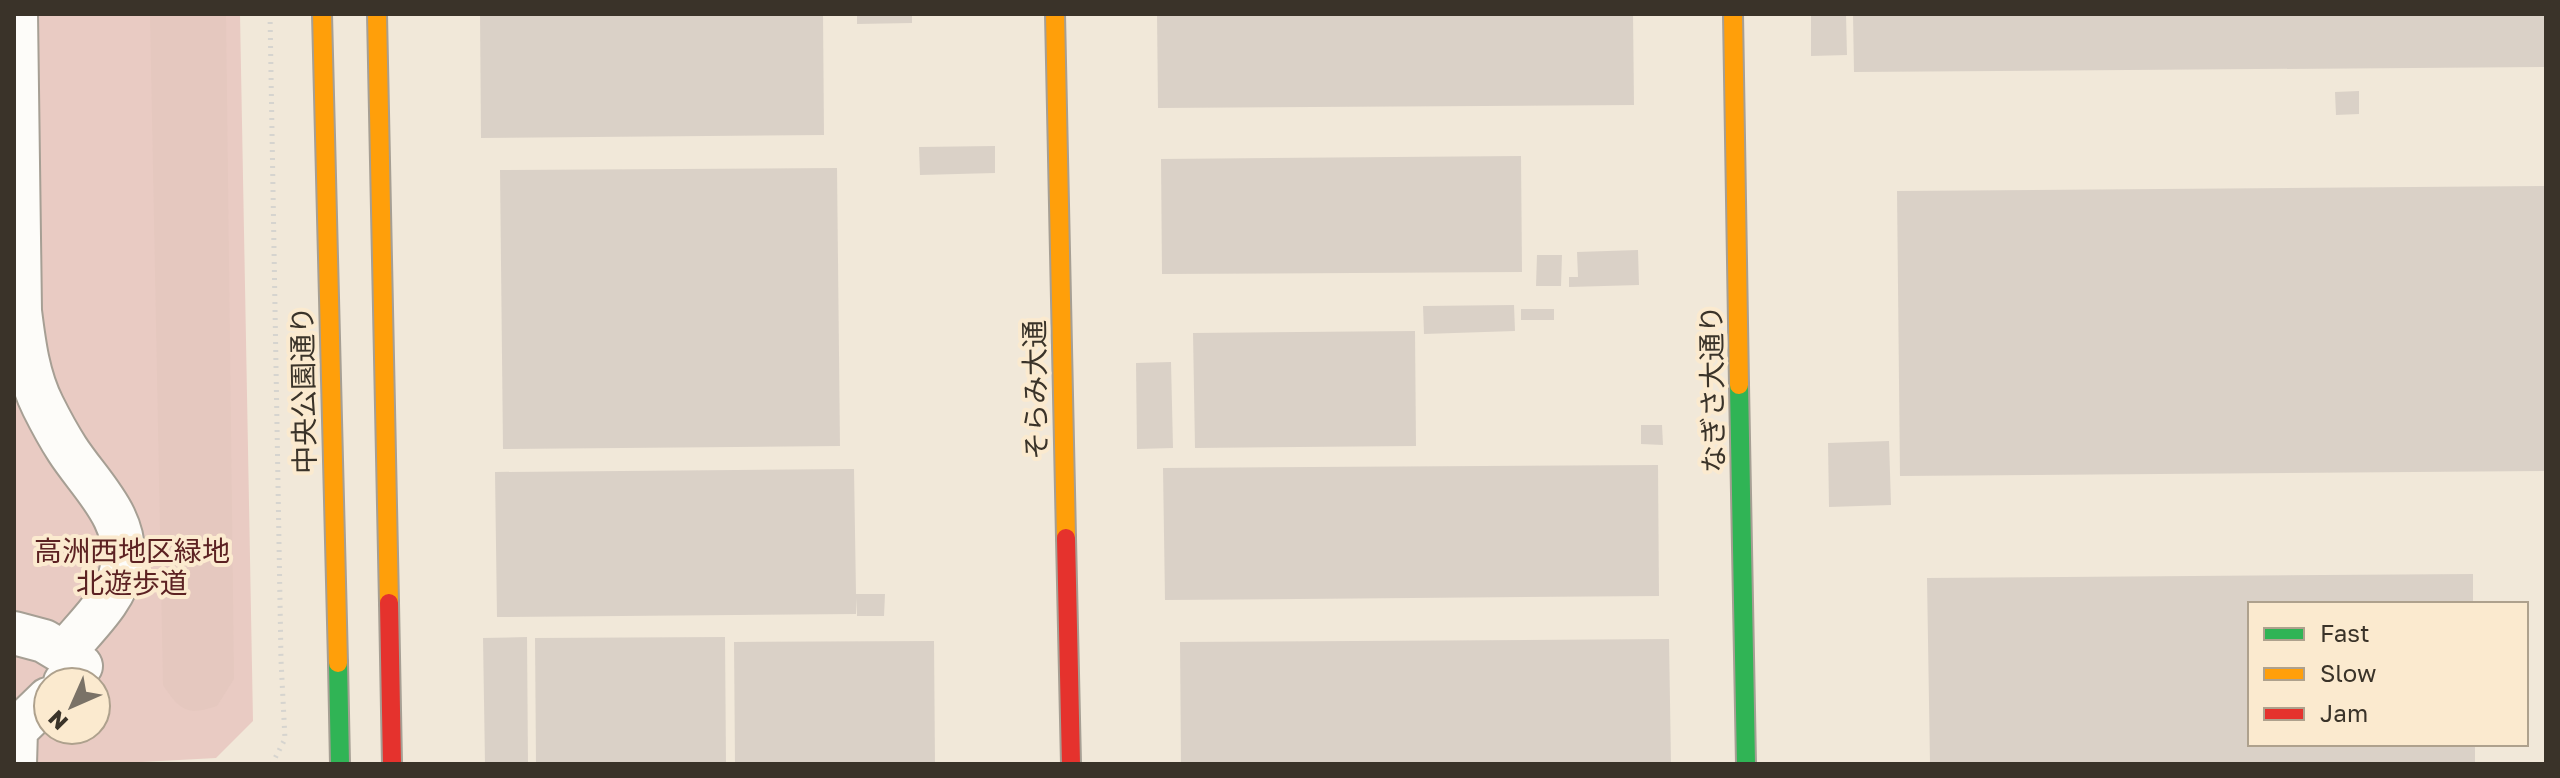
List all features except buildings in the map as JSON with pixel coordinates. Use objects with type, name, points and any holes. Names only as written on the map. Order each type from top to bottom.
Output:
[{"type":"street","points":[[16,14],[20,311],[26,358],[41,403],[66,447],[110,508],[121,532],[122,566],[114,590],[66,666]]},
{"type":"street","name":"中央公園通り","points":[[322,14],[340,764]]},
{"type":"street","points":[[377,14],[392,764]]},
{"type":"street","name":"そらみ大通","points":[[1055,14],[1071,764]]},
{"type":"street","name":"なぎさ大通り","points":[[1733,14],[1746,764]]},
{"type":"street","points":[[14,633],[44,641],[64,666]]},
{"type":"street","points":[[15,764],[16,730],[32,714]]},
{"type":"path","points":[[270,14],[285,739],[272,764]]},
{"type":"green space","name":"高洲西地区緑地 北遊歩道","points":[[14,14],[240,14],[253,721],[216,758],[105,764],[14,764]]},
{"type":"shaded area","points":[[150,14],[226,14],[234,679],[217,706],[199,711],[180,706],[163,685]]},
{"type":"traffic: fast","points":[[1739,385],[1746,764]]},
{"type":"traffic: fast","points":[[338,663],[340,764]]},
{"type":"traffic: slow","points":[[322,14],[338,663]]},
{"type":"traffic: slow","points":[[377,14],[389,603]]},
{"type":"traffic: slow","points":[[1055,14],[1066,538]]},
{"type":"traffic: slow","points":[[1733,14],[1739,385]]},
{"type":"traffic: jam","points":[[1066,538],[1071,764]]},
{"type":"traffic: jam","points":[[389,603],[392,764]]}]
